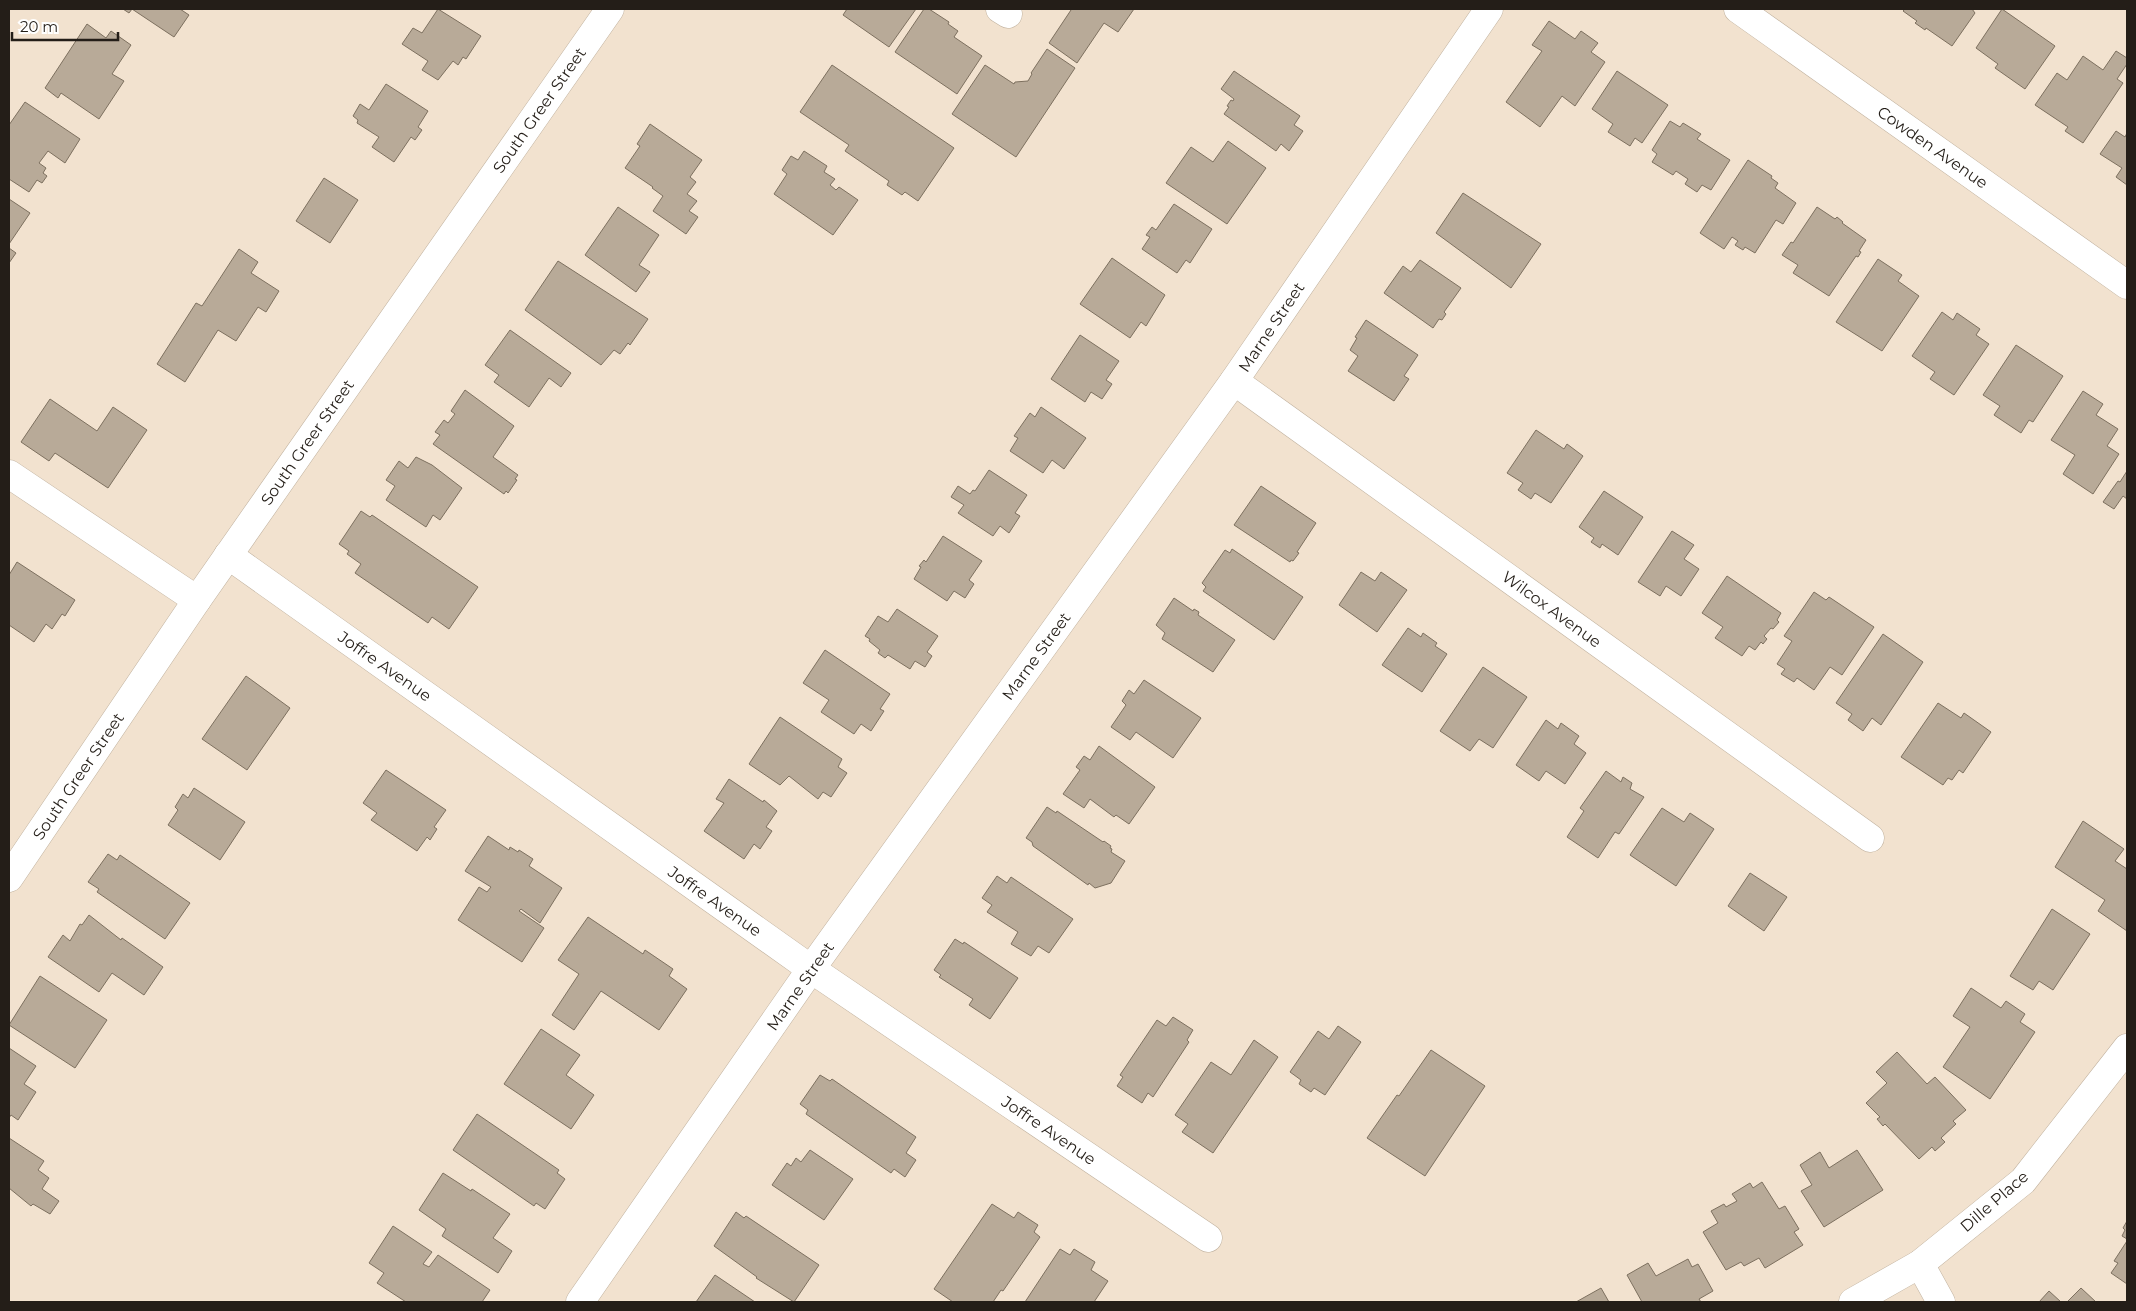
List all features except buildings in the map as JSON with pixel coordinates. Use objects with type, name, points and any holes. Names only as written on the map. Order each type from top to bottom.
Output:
[{"type":"street","name":"South Greer Street","points":[[9,878],[228,555],[610,9]]},
{"type":"street","name":"Marne Street","points":[[580,1302],[811,969],[1234,381],[1489,9]]},
{"type":"street","name":"Cowden Avenue","points":[[1738,9],[2127,285]]},
{"type":"street","name":"Wilcox Avenue","points":[[1234,381],[1870,838]]},
{"type":"street","points":[[9,474],[197,600]]},
{"type":"street","name":"Joffre Avenue","points":[[228,555],[811,969],[1208,1238]]},
{"type":"street","name":"Dille Place","points":[[1853,1302],[1920,1264],[2023,1181],[2127,1048]]},
{"type":"street","points":[[1920,1264],[1941,1302]]}]
